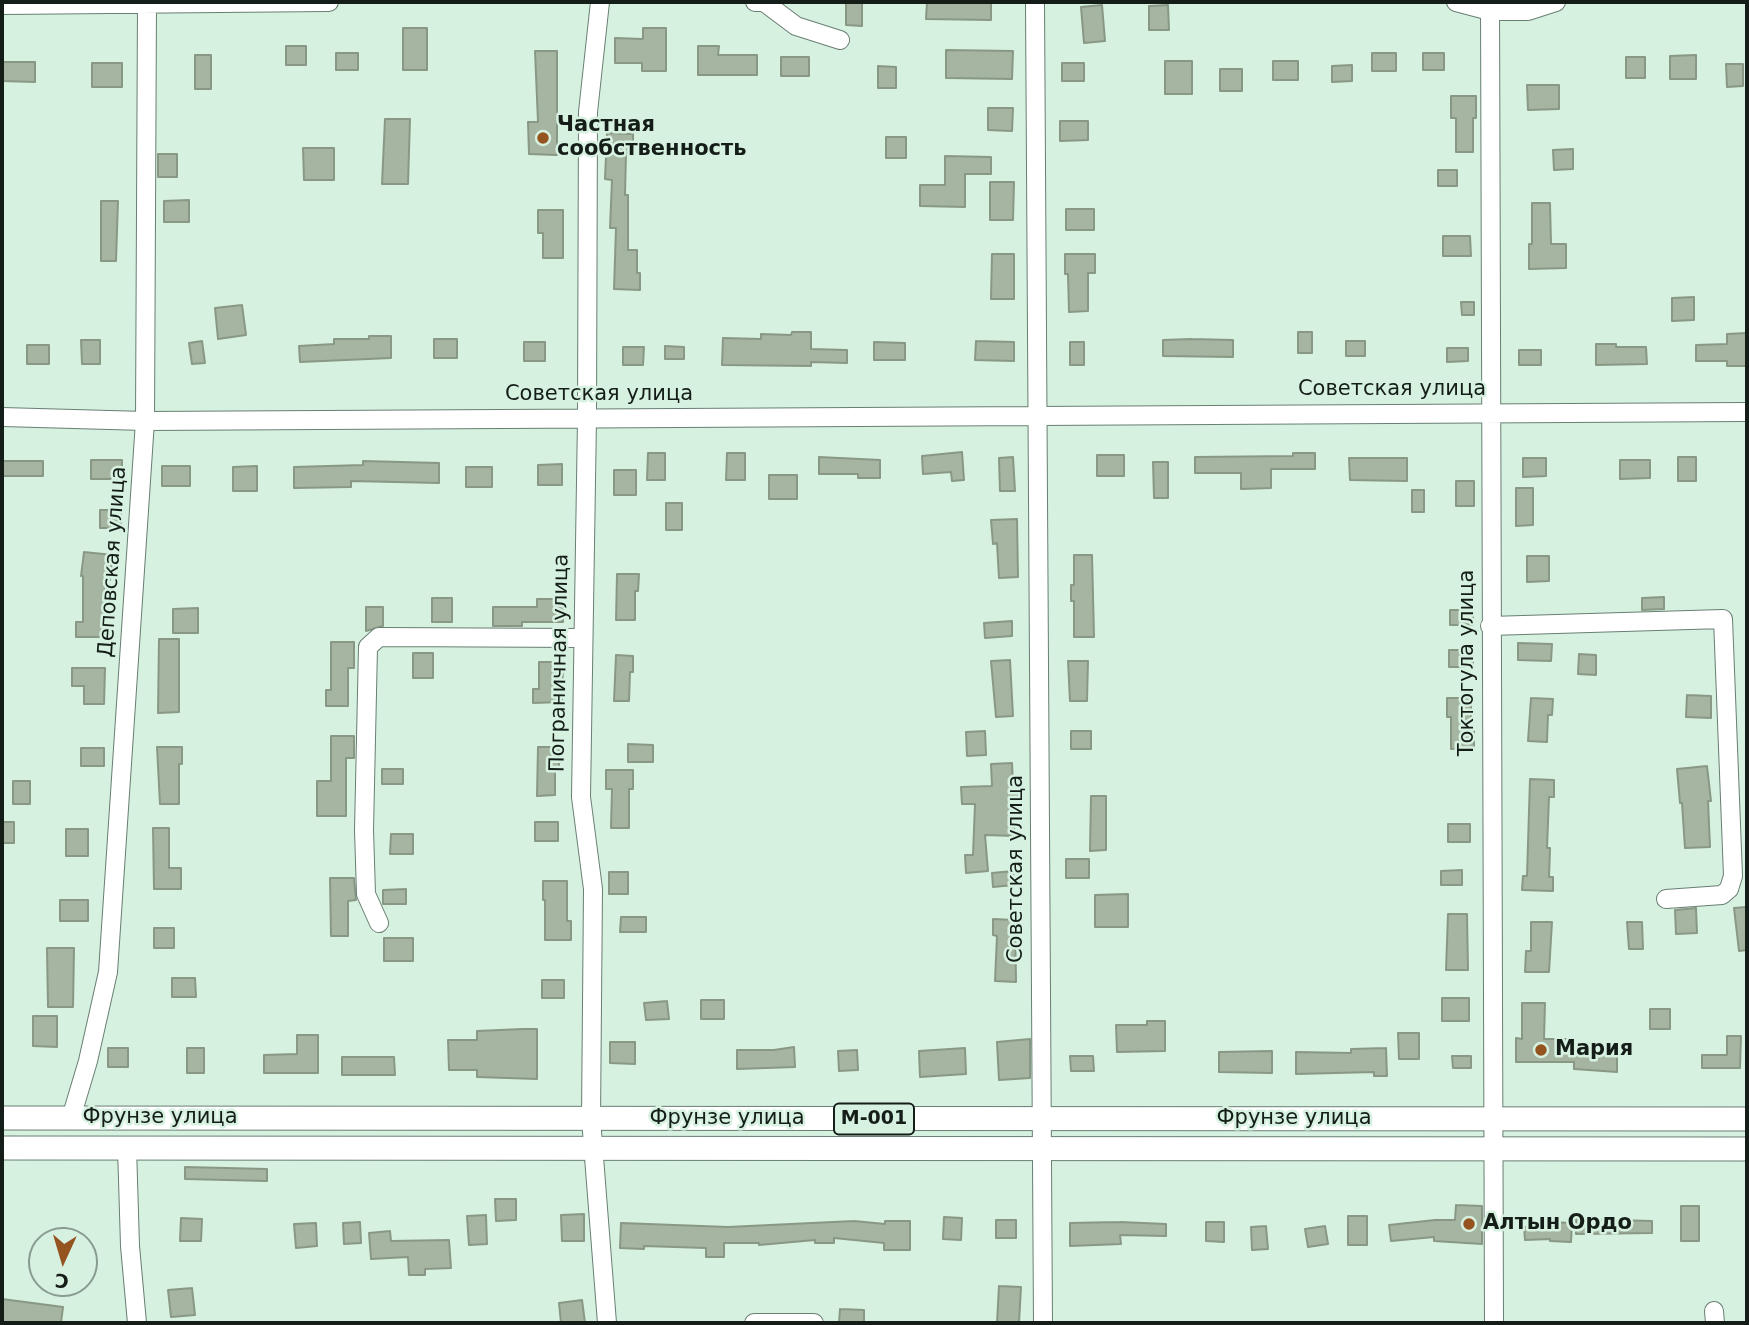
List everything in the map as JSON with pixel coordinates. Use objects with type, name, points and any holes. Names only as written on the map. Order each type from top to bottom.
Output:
[{"type":"main road","name":"Фрунзе улица","points":[[2,1118],[1747,1119]]},
{"type":"main road","name":"Фрунзе улица","points":[[2,1148],[1747,1149]]},
{"type":"street","points":[[2,5],[329,2]]},
{"type":"street","name":"Пограничная улица","points":[[600,2],[588,112],[587,418],[581,797],[593,889],[591,1119],[607,1323]]},
{"type":"street","points":[[755,2],[764,2],[796,26],[840,40]]},
{"type":"street","name":"Советская улица","points":[[1035,2],[1043,1323]]},
{"type":"street","points":[[1456,2],[1528,11],[1556,2]]},
{"type":"street","name":"Деповская улица","points":[[71,1118],[88,1061],[108,972],[154,420],[147,4]]},
{"type":"street","name":"Токтогула улица","points":[[1490,6],[1493,1323]]},
{"type":"street","name":"Советская улица","points":[[2,417],[154,420],[1747,412]]},
{"type":"street","points":[[1490,626],[1723,619],[1733,876],[1729,889],[1722,895],[1665,899]]},
{"type":"street","points":[[379,923],[366,894],[364,830],[368,647],[379,636],[583,638]]},
{"type":"street","points":[[127,1147],[130,1245],[137,1323]]},
{"type":"street","points":[[754,1323],[814,1323]]},
{"type":"building","points":[[846,2],[862,2],[862,26],[846,25]]},
{"type":"building","points":[[927,2],[991,2],[991,20],[926,19]]},
{"type":"building","points":[[1102,5],[1105,41],[1084,43],[1081,7]]},
{"type":"building","points":[[1168,5],[1169,30],[1149,30],[1149,6]]},
{"type":"building","points":[[403,28],[427,28],[427,70],[403,70]]},
{"type":"building","points":[[643,28],[666,28],[666,71],[642,71],[642,63],[615,63],[615,38],[643,39]]},
{"type":"building","points":[[286,46],[306,46],[306,65],[286,65]]},
{"type":"building","points":[[698,46],[719,46],[718,55],[757,55],[757,75],[698,75]]},
{"type":"building","points":[[946,50],[1013,51],[1012,79],[946,78]]},
{"type":"building","points":[[535,51],[557,51],[557,155],[529,154],[528,122],[538,122]]},
{"type":"building","points":[[336,53],[358,53],[358,70],[336,70]]},
{"type":"building","points":[[1372,53],[1396,53],[1396,71],[1372,71]]},
{"type":"building","points":[[1423,53],[1444,53],[1444,70],[1423,70]]},
{"type":"building","points":[[195,55],[211,55],[211,89],[195,89]]},
{"type":"building","points":[[1696,55],[1696,79],[1670,79],[1670,56]]},
{"type":"building","points":[[781,57],[809,57],[809,76],[781,76]]},
{"type":"building","points":[[1626,57],[1645,57],[1645,78],[1626,78]]},
{"type":"building","points":[[1165,61],[1192,61],[1192,94],[1165,94]]},
{"type":"building","points":[[1273,61],[1298,61],[1298,80],[1273,80]]},
{"type":"building","points":[[2,62],[35,62],[35,82],[2,81]]},
{"type":"building","points":[[92,63],[122,63],[122,87],[92,87]]},
{"type":"building","points":[[1062,63],[1084,63],[1084,81],[1062,81]]},
{"type":"building","points":[[1726,64],[1743,64],[1743,86],[1727,87]]},
{"type":"building","points":[[1352,65],[1352,81],[1332,82],[1332,66]]},
{"type":"building","points":[[878,66],[896,67],[896,88],[878,88]]},
{"type":"building","points":[[1220,69],[1242,69],[1242,91],[1220,91]]},
{"type":"building","points":[[1527,85],[1559,85],[1559,109],[1528,110]]},
{"type":"building","points":[[1451,96],[1476,96],[1473,152],[1456,152],[1456,118],[1451,118]]},
{"type":"building","points":[[988,108],[1013,108],[1012,131],[988,130]]},
{"type":"building","points":[[385,119],[410,119],[408,184],[382,184]]},
{"type":"building","points":[[1060,121],[1088,121],[1088,140],[1060,141]]},
{"type":"building","points":[[607,133],[633,134],[633,154],[626,153],[625,195],[628,195],[628,250],[637,250],[640,290],[614,289],[616,228],[610,228],[612,180],[605,179]]},
{"type":"building","points":[[886,137],[906,137],[906,158],[886,158]]},
{"type":"building","points":[[303,148],[334,148],[334,180],[304,180]]},
{"type":"building","points":[[1573,149],[1573,169],[1554,170],[1553,150]]},
{"type":"building","points":[[158,154],[177,154],[177,177],[158,177]]},
{"type":"building","points":[[945,156],[991,157],[991,174],[965,174],[965,207],[920,206],[920,185],[945,185]]},
{"type":"building","points":[[1438,170],[1457,170],[1457,186],[1438,186]]},
{"type":"building","points":[[990,182],[1014,182],[1013,220],[990,220]]},
{"type":"building","points":[[189,200],[189,222],[164,222],[164,201]]},
{"type":"building","points":[[101,201],[118,201],[116,261],[101,261]]},
{"type":"building","points":[[1532,203],[1550,203],[1551,244],[1566,244],[1566,268],[1529,269]]},
{"type":"building","points":[[1066,209],[1094,209],[1094,230],[1066,230]]},
{"type":"building","points":[[538,210],[563,210],[563,258],[543,258],[543,233],[538,233]]},
{"type":"building","points":[[1443,236],[1470,236],[1471,256],[1443,256]]},
{"type":"building","points":[[992,254],[1014,254],[1014,299],[991,299]]},
{"type":"building","points":[[1065,254],[1095,254],[1095,273],[1088,273],[1088,311],[1069,312]]},
{"type":"building","points":[[1694,297],[1694,320],[1672,321],[1672,298]]},
{"type":"building","points":[[1461,302],[1474,302],[1474,315],[1462,315]]},
{"type":"building","points":[[242,305],[246,335],[218,339],[215,308]]},
{"type":"building","points":[[792,332],[811,332],[811,349],[847,350],[847,363],[811,362],[811,366],[722,365],[723,338],[761,339],[761,334],[791,335]]},
{"type":"building","points":[[1298,332],[1312,332],[1312,353],[1298,353]]},
{"type":"building","points":[[1747,333],[1747,366],[1727,366],[1727,361],[1696,361],[1696,345],[1727,344],[1727,334]]},
{"type":"building","points":[[369,336],[391,336],[391,358],[300,362],[299,346],[334,344],[334,339],[369,339]]},
{"type":"building","points":[[434,339],[457,339],[457,358],[434,358]]},
{"type":"building","points":[[81,340],[100,340],[100,364],[82,364]]},
{"type":"building","points":[[1163,340],[1233,340],[1233,357],[1163,356]]},
{"type":"building","points":[[202,341],[205,363],[192,364],[189,343]]},
{"type":"building","points":[[976,341],[1014,342],[1014,361],[975,360]]},
{"type":"building","points":[[1346,341],[1365,341],[1365,356],[1346,356]]},
{"type":"building","points":[[524,342],[545,342],[545,361],[524,361]]},
{"type":"building","points":[[874,342],[905,343],[905,360],[874,360]]},
{"type":"building","points":[[1070,342],[1084,342],[1084,365],[1070,365]]},
{"type":"building","points":[[1596,344],[1646,347],[1647,364],[1596,365]]},
{"type":"building","points":[[27,345],[49,345],[49,364],[27,364]]},
{"type":"building","points":[[665,346],[684,347],[684,359],[665,359]]},
{"type":"building","points":[[623,347],[644,347],[643,365],[623,365]]},
{"type":"building","points":[[1447,348],[1468,348],[1468,361],[1447,362]]},
{"type":"building","points":[[1519,350],[1541,350],[1541,365],[1519,365]]},
{"type":"building","points":[[962,452],[964,480],[952,481],[951,472],[923,474],[922,456]]},
{"type":"building","points":[[648,453],[665,453],[665,480],[647,480]]},
{"type":"building","points":[[727,453],[745,453],[745,480],[726,480]]},
{"type":"building","points":[[1293,453],[1315,453],[1315,469],[1271,469],[1271,488],[1241,489],[1241,473],[1195,473],[1195,457],[1293,456]]},
{"type":"building","points":[[1097,455],[1124,455],[1124,476],[1097,476]]},
{"type":"building","points":[[819,457],[880,460],[880,478],[858,478],[858,474],[819,474]]},
{"type":"building","points":[[1013,457],[1015,491],[1000,491],[999,458]]},
{"type":"building","points":[[1678,457],[1696,457],[1696,481],[1678,481]]},
{"type":"building","points":[[1349,458],[1407,458],[1407,481],[1350,480]]},
{"type":"building","points":[[1523,458],[1546,458],[1546,476],[1523,477]]},
{"type":"building","points":[[91,460],[122,460],[122,479],[91,479]]},
{"type":"building","points":[[1620,460],[1650,460],[1650,478],[1620,479]]},
{"type":"building","points":[[2,461],[43,461],[43,476],[2,476]]},
{"type":"building","points":[[363,461],[439,463],[439,483],[351,481],[351,487],[294,488],[294,467],[363,465]]},
{"type":"building","points":[[1153,462],[1168,462],[1168,498],[1154,498]]},
{"type":"building","points":[[562,464],[562,485],[538,485],[538,465]]},
{"type":"building","points":[[162,466],[190,466],[190,486],[162,486]]},
{"type":"building","points":[[257,466],[257,491],[233,491],[233,467]]},
{"type":"building","points":[[466,467],[492,467],[492,487],[466,487]]},
{"type":"building","points":[[614,470],[636,470],[636,495],[614,495]]},
{"type":"building","points":[[769,475],[797,475],[797,499],[769,499]]},
{"type":"building","points":[[1456,481],[1474,481],[1474,506],[1456,506]]},
{"type":"building","points":[[1516,488],[1533,488],[1533,525],[1516,526]]},
{"type":"building","points":[[1412,490],[1424,490],[1424,512],[1412,512]]},
{"type":"building","points":[[666,503],[682,503],[682,530],[666,530]]},
{"type":"building","points":[[100,510],[121,510],[121,528],[100,528]]},
{"type":"building","points":[[1017,519],[1018,577],[999,578],[997,543],[993,544],[991,520]]},
{"type":"building","points":[[84,552],[113,555],[110,580],[105,579],[104,637],[76,637],[76,622],[83,622],[81,576]]},
{"type":"building","points":[[1074,555],[1092,555],[1094,637],[1074,637],[1071,585],[1074,585]]},
{"type":"building","points":[[1527,556],[1549,556],[1549,581],[1527,582]]},
{"type":"building","points":[[617,574],[639,574],[638,591],[635,591],[635,620],[616,620]]},
{"type":"building","points":[[1664,597],[1664,609],[1642,610],[1642,598]]},
{"type":"building","points":[[432,598],[452,598],[452,622],[432,622]]},
{"type":"building","points":[[537,599],[564,599],[563,622],[522,622],[522,626],[493,626],[493,607],[537,607]]},
{"type":"building","points":[[366,607],[383,607],[383,626],[366,631]]},
{"type":"building","points":[[198,608],[198,633],[173,633],[173,609]]},
{"type":"building","points":[[1450,610],[1473,610],[1473,625],[1450,625]]},
{"type":"building","points":[[1012,621],[1012,636],[985,638],[984,623]]},
{"type":"building","points":[[159,639],[179,639],[179,712],[158,713]]},
{"type":"building","points":[[331,642],[354,642],[354,668],[348,668],[348,706],[326,706],[326,690],[331,690]]},
{"type":"building","points":[[1518,643],[1552,644],[1551,661],[1518,660]]},
{"type":"building","points":[[1449,650],[1473,650],[1473,667],[1449,667]]},
{"type":"building","points":[[413,653],[433,653],[433,678],[413,678]]},
{"type":"building","points":[[1579,654],[1596,655],[1596,675],[1578,674]]},
{"type":"building","points":[[616,655],[633,656],[629,701],[614,701]]},
{"type":"building","points":[[1010,660],[1013,716],[996,717],[991,661]]},
{"type":"building","points":[[1068,661],[1088,661],[1087,701],[1070,701]]},
{"type":"building","points":[[539,662],[563,662],[562,702],[533,703],[533,689],[539,689]]},
{"type":"building","points":[[72,668],[105,668],[104,704],[84,704],[84,686],[72,686]]},
{"type":"building","points":[[1687,695],[1711,696],[1711,718],[1686,717]]},
{"type":"building","points":[[1447,698],[1471,698],[1474,748],[1451,749],[1451,717],[1447,717]]},
{"type":"building","points":[[1531,698],[1553,699],[1552,715],[1548,715],[1547,742],[1528,741]]},
{"type":"building","points":[[985,731],[986,755],[967,756],[966,732]]},
{"type":"building","points":[[1071,731],[1091,731],[1091,749],[1071,749]]},
{"type":"building","points":[[331,736],[354,736],[354,758],[346,758],[346,816],[317,816],[317,781],[331,781]]},
{"type":"building","points":[[628,744],[653,745],[653,762],[628,762]]},
{"type":"building","points":[[157,747],[182,747],[182,764],[179,764],[179,804],[160,804]]},
{"type":"building","points":[[538,747],[559,747],[559,769],[555,769],[555,795],[537,796]]},
{"type":"building","points":[[81,748],[104,748],[104,766],[81,766]]},
{"type":"building","points":[[1012,763],[1013,784],[1019,784],[1020,801],[1015,801],[1014,836],[985,835],[988,871],[966,873],[965,855],[973,855],[975,804],[962,804],[961,787],[992,786],[991,764]]},
{"type":"building","points":[[1707,766],[1711,801],[1708,801],[1710,847],[1685,848],[1677,769]]},
{"type":"building","points":[[382,769],[403,769],[403,784],[382,784]]},
{"type":"building","points":[[606,770],[633,770],[633,789],[629,789],[629,828],[611,828],[612,789],[606,789]]},
{"type":"building","points":[[1530,779],[1554,780],[1554,797],[1549,797],[1547,848],[1550,848],[1549,877],[1553,877],[1553,891],[1522,890],[1523,876],[1527,876]]},
{"type":"building","points":[[13,781],[30,781],[30,804],[13,804]]},
{"type":"building","points":[[1091,796],[1106,796],[1106,850],[1090,851]]},
{"type":"building","points":[[2,822],[14,822],[14,843],[2,843]]},
{"type":"building","points":[[535,822],[558,822],[558,841],[535,841]]},
{"type":"building","points":[[1448,824],[1470,824],[1470,842],[1448,842]]},
{"type":"building","points":[[153,828],[169,828],[169,868],[181,868],[181,889],[154,889]]},
{"type":"building","points":[[66,829],[88,829],[88,856],[66,856]]},
{"type":"building","points":[[391,834],[413,834],[413,854],[390,854]]},
{"type":"building","points":[[1066,859],[1089,859],[1089,878],[1066,878]]},
{"type":"building","points":[[1462,870],[1462,885],[1441,885],[1441,871]]},
{"type":"building","points":[[1013,871],[1014,885],[993,887],[992,873]]},
{"type":"building","points":[[609,872],[628,872],[628,894],[609,894]]},
{"type":"building","points":[[330,878],[354,878],[356,900],[348,901],[348,936],[331,936]]},
{"type":"building","points":[[543,881],[567,881],[567,921],[571,921],[571,940],[545,940]]},
{"type":"building","points":[[406,889],[406,904],[383,904],[383,890]]},
{"type":"building","points":[[1128,894],[1128,927],[1095,927],[1095,895]]},
{"type":"building","points":[[60,900],[88,900],[88,921],[60,921]]},
{"type":"building","points":[[1747,907],[1747,950],[1739,951],[1734,908]]},
{"type":"building","points":[[1696,908],[1697,933],[1676,934],[1675,910]]},
{"type":"building","points":[[1448,914],[1467,914],[1468,970],[1446,970]]},
{"type":"building","points":[[621,917],[646,917],[646,932],[620,932]]},
{"type":"building","points":[[993,919],[1015,920],[1016,982],[995,981],[997,936],[993,935]]},
{"type":"building","points":[[1531,922],[1552,922],[1549,972],[1525,972],[1526,951],[1531,951]]},
{"type":"building","points":[[1627,922],[1642,922],[1643,949],[1629,949]]},
{"type":"building","points":[[154,928],[174,928],[174,948],[154,948]]},
{"type":"building","points":[[384,938],[413,938],[413,961],[384,961]]},
{"type":"building","points":[[47,948],[74,948],[73,1007],[48,1007]]},
{"type":"building","points":[[172,978],[195,978],[196,997],[172,997]]},
{"type":"building","points":[[542,980],[564,980],[564,998],[542,998]]},
{"type":"building","points":[[1442,998],[1469,998],[1469,1021],[1442,1021]]},
{"type":"building","points":[[701,1000],[724,1000],[724,1019],[701,1019]]},
{"type":"building","points":[[667,1001],[669,1019],[646,1020],[644,1003]]},
{"type":"building","points":[[1522,1003],[1545,1003],[1544,1039],[1567,1039],[1567,1043],[1617,1044],[1617,1072],[1574,1069],[1574,1062],[1516,1062],[1516,1038],[1522,1039]]},
{"type":"building","points":[[1650,1009],[1670,1009],[1670,1029],[1650,1029]]},
{"type":"building","points":[[33,1016],[57,1016],[57,1047],[33,1046]]},
{"type":"building","points":[[1147,1021],[1165,1021],[1165,1051],[1117,1052],[1116,1025],[1147,1025]]},
{"type":"building","points":[[537,1029],[537,1079],[477,1077],[477,1070],[449,1070],[448,1040],[477,1040],[477,1031]]},
{"type":"building","points":[[1398,1033],[1419,1033],[1419,1059],[1399,1059]]},
{"type":"building","points":[[297,1035],[318,1035],[318,1073],[264,1073],[264,1055],[297,1054]]},
{"type":"building","points":[[1727,1036],[1741,1036],[1740,1068],[1702,1068],[1702,1055],[1727,1055]]},
{"type":"building","points":[[1030,1039],[1030,1078],[999,1080],[997,1042]]},
{"type":"building","points":[[610,1042],[635,1042],[635,1064],[610,1063]]},
{"type":"building","points":[[794,1047],[795,1067],[737,1069],[737,1050]]},
{"type":"building","points":[[108,1048],[128,1048],[128,1067],[108,1067]]},
{"type":"building","points":[[187,1048],[204,1048],[204,1073],[187,1073]]},
{"type":"building","points":[[965,1048],[966,1074],[920,1077],[919,1051]]},
{"type":"building","points":[[1386,1048],[1387,1076],[1374,1076],[1374,1072],[1296,1074],[1296,1052],[1351,1053],[1351,1049]]},
{"type":"building","points":[[857,1050],[858,1070],[839,1071],[838,1051]]},
{"type":"building","points":[[1272,1051],[1272,1073],[1219,1072],[1219,1052]]},
{"type":"building","points":[[1070,1056],[1093,1056],[1094,1071],[1071,1071]]},
{"type":"building","points":[[1452,1056],[1471,1056],[1471,1068],[1453,1068]]},
{"type":"building","points":[[342,1057],[394,1057],[395,1075],[342,1075]]},
{"type":"building","points":[[185,1167],[267,1169],[267,1181],[185,1179]]},
{"type":"building","points":[[495,1199],[516,1199],[516,1220],[496,1221]]},
{"type":"building","points":[[1456,1205],[1482,1206],[1482,1244],[1434,1241],[1434,1237],[1391,1241],[1389,1225],[1455,1220]]},
{"type":"building","points":[[1681,1206],[1699,1206],[1699,1241],[1681,1241]]},
{"type":"building","points":[[584,1214],[584,1241],[562,1241],[561,1215]]},
{"type":"building","points":[[486,1215],[487,1244],[469,1245],[467,1216]]},
{"type":"building","points":[[1348,1216],[1367,1216],[1367,1245],[1348,1245]]},
{"type":"building","points":[[944,1217],[962,1218],[961,1240],[943,1239]]},
{"type":"building","points":[[181,1218],[202,1219],[201,1241],[180,1241]]},
{"type":"building","points":[[1576,1219],[1652,1221],[1652,1233],[1576,1234]]},
{"type":"building","points":[[996,1220],[1016,1220],[1016,1238],[996,1238]]},
{"type":"building","points":[[854,1221],[885,1224],[885,1221],[910,1221],[910,1250],[884,1250],[884,1243],[834,1238],[834,1243],[815,1243],[815,1240],[759,1245],[724,1243],[724,1257],[706,1257],[706,1248],[620,1248],[621,1223],[728,1227]]},
{"type":"building","points":[[360,1222],[361,1243],[344,1244],[343,1223]]},
{"type":"building","points":[[1206,1222],[1224,1222],[1224,1242],[1206,1241]]},
{"type":"building","points":[[1551,1222],[1572,1223],[1571,1242],[1525,1240],[1524,1227],[1551,1226]]},
{"type":"building","points":[[316,1223],[317,1246],[296,1248],[294,1224]]},
{"type":"building","points":[[1070,1223],[1166,1224],[1166,1236],[1120,1235],[1121,1244],[1070,1246]]},
{"type":"building","points":[[1266,1226],[1268,1249],[1252,1250],[1251,1227]]},
{"type":"building","points":[[1325,1226],[1328,1244],[1308,1247],[1305,1229]]},
{"type":"building","points":[[390,1231],[391,1241],[449,1240],[451,1268],[425,1269],[425,1275],[409,1275],[408,1257],[371,1259],[369,1233]]},
{"type":"building","points":[[999,1286],[1021,1287],[1019,1323],[997,1323]]},
{"type":"building","points":[[192,1288],[195,1315],[171,1317],[168,1290]]},
{"type":"building","points":[[2,1299],[63,1307],[61,1323],[2,1323]]},
{"type":"building","points":[[582,1300],[585,1323],[561,1323],[559,1303]]},
{"type":"building","points":[[840,1309],[864,1310],[864,1323],[839,1323]]},
{"type":"place","name":"Частная сообственность","points":[[543,138]]},
{"type":"place","name":"Мария","points":[[1541,1050]]},
{"type":"place","name":"Алтын Ордо","points":[[1469,1224]]}]
